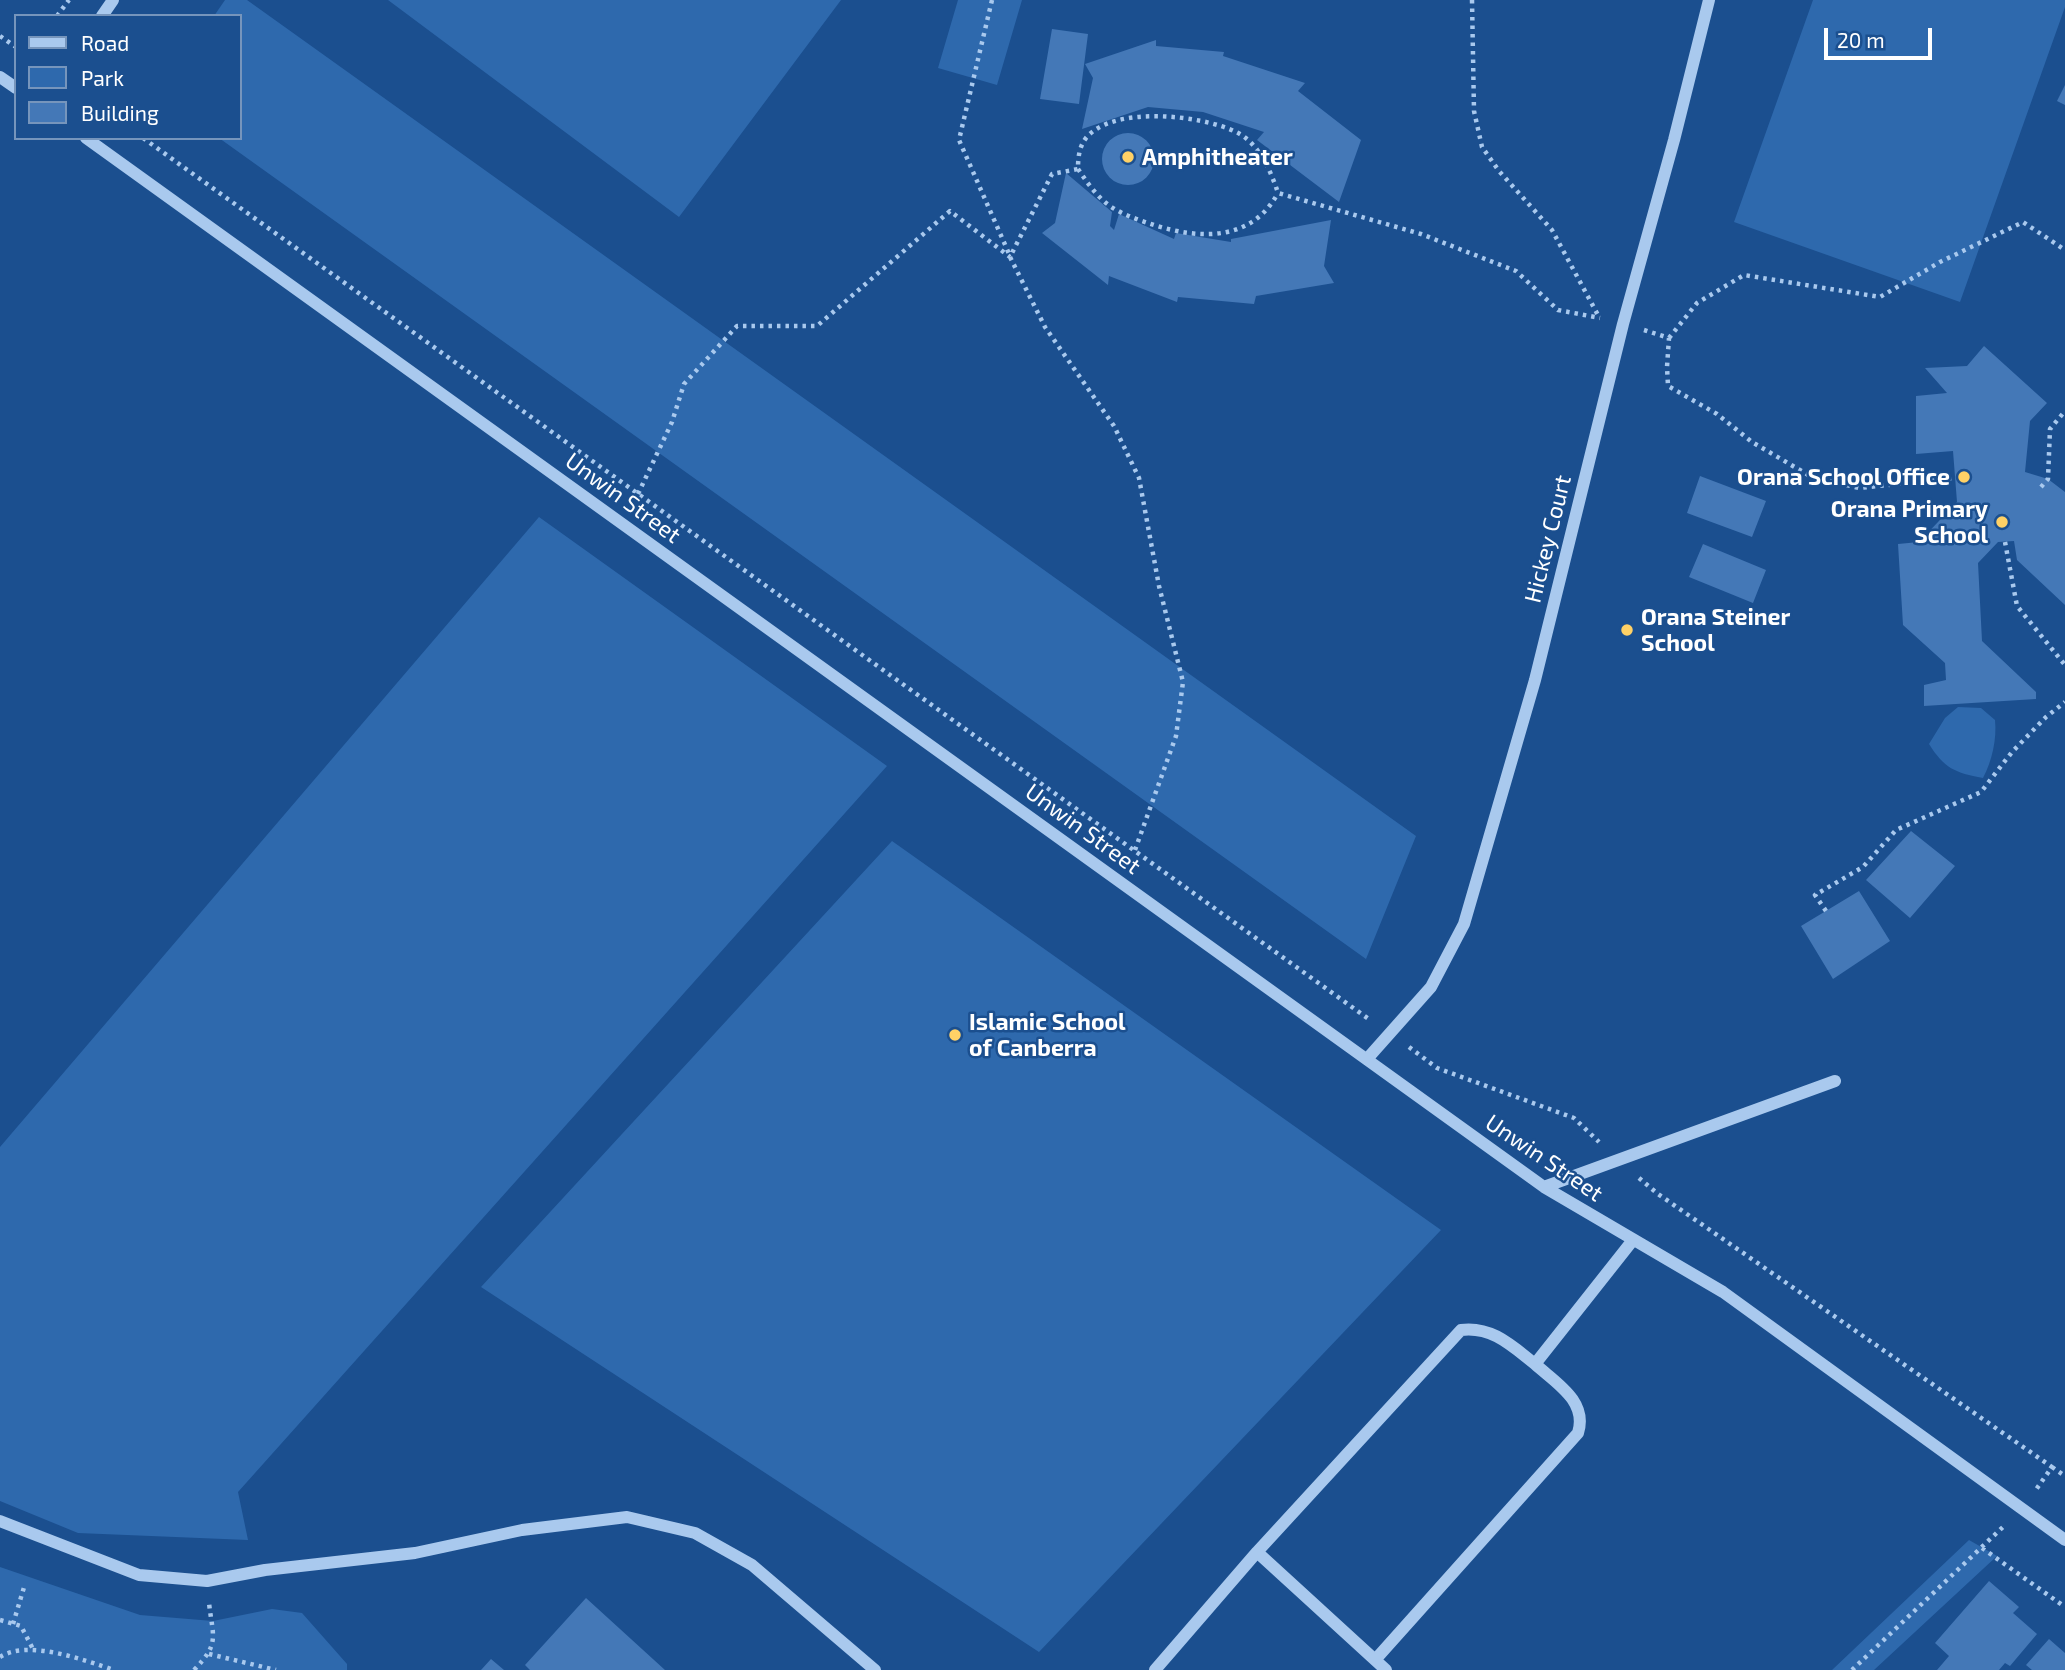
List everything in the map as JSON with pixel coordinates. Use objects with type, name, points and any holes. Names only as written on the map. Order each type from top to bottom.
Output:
[{"type":"street","name":"Hickey Court","points":[[1367,1059],[1430,987],[1464,924],[1535,680],[1623,324],[1709,0]]},
{"type":"street","name":"Unwin Street","points":[[89,140],[1544,1187],[1723,1292],[2065,1541]]},
{"type":"street","points":[[1544,1187],[1835,1081]]},
{"type":"street","points":[[1535,1364],[1633,1240]]},
{"type":"street","points":[[1155,1670],[1257,1552],[1461,1330],[1473,1328],[1500,1336],[1575,1400],[1582,1421],[1578,1433],[1375,1660]]},
{"type":"street","points":[[0,1521],[139,1575],[207,1581],[265,1570],[415,1553],[522,1530],[627,1517],[695,1533],[752,1565],[874,1670]]},
{"type":"street","points":[[1257,1552],[1386,1670]]},
{"type":"path","points":[[992,0],[959,140],[1010,257],[1045,327],[1114,426],[1139,478],[1159,586],[1183,681],[1176,736],[1135,850]]},
{"type":"path","points":[[1278,193],[1420,234],[1516,271],[1558,310],[1600,318],[1552,230],[1499,171],[1482,147],[1474,111],[1472,0]]},
{"type":"path","points":[[1145,116],[1200,121],[1238,132],[1264,161],[1278,193],[1270,208],[1253,222],[1219,234],[1198,235],[1166,229],[1130,217],[1110,206],[1093,191],[1078,169],[1078,157],[1085,140],[1104,125],[1145,116]]},
{"type":"path","points":[[146,140],[1437,1068],[1574,1118],[1616,1159],[1658,1194]]},
{"type":"path","points":[[1010,257],[1052,174],[1078,169]]},
{"type":"path","points":[[638,494],[672,422],[684,384],[737,326],[817,326],[950,211],[1010,257]]},
{"type":"path","points":[[1954,478],[1859,488],[1810,476],[1752,442],[1717,414],[1668,386],[1669,338],[1697,303],[1744,275],[1880,297],[1940,262],[2023,222],[2065,250]]},
{"type":"path","points":[[1640,329],[1669,338]]},
{"type":"path","points":[[2041,487],[2048,479],[2050,429],[2065,411]]},
{"type":"path","points":[[2005,542],[2017,606],[2065,665]]},
{"type":"path","points":[[1826,911],[1815,895],[1863,867],[1896,830],[1981,792],[2021,743],[2065,702]]},
{"type":"path","points":[[2052,1467],[2065,1476]]},
{"type":"path","points":[[1982,1548],[2065,1607]]},
{"type":"path","points":[[194,1670],[209,1654],[214,1644],[207,1581]]},
{"type":"path","points":[[13,1624],[25,1584]]},
{"type":"path","points":[[0,1620],[21,1626],[35,1651]]},
{"type":"path","points":[[0,1657],[10,1651],[35,1651],[69,1655],[114,1670]]},
{"type":"path","points":[[209,1654],[276,1670]]},
{"type":"green space","points":[[225,0],[247,0],[1416,836],[1366,959],[222,140],[242,140],[242,14],[215,14]]},
{"type":"green space","points":[[388,0],[841,0],[679,217]]},
{"type":"green space","points":[[958,0],[1022,0],[997,85],[938,68]]},
{"type":"green space","points":[[1813,0],[2065,0],[2065,7],[1960,302],[1734,222]]},
{"type":"green space","points":[[539,517],[887,766],[238,1492],[248,1540],[78,1533],[0,1501],[0,1147]]},
{"type":"green space","points":[[1958,707],[1981,708],[1995,720],[1993,750],[1983,778],[1951,768],[1929,744],[1945,718]]},
{"type":"green space","points":[[892,841],[1441,1230],[1039,1652],[481,1287]]},
{"type":"green space","points":[[1969,1540],[1997,1556],[1874,1670],[1832,1670]]},
{"type":"green space","points":[[0,1567],[140,1615],[213,1621],[272,1609],[302,1613],[347,1664],[347,1670],[0,1670]]},
{"type":"building","points":[[1052,29],[1088,34],[1079,104],[1040,99]]},
{"type":"building","points":[[1156,40],[1156,46],[1224,52],[1223,56],[1305,83],[1298,91],[1361,140],[1339,202],[1257,140],[1264,132],[1203,112],[1148,107],[1082,129],[1093,78],[1085,64]]},
{"type":"building","points":[[2065,85],[2065,105],[2057,101]]},
{"type":"building","name":"Amphitheater","points":[[1128,133],[1138,135],[1146,141],[1152,149],[1152,169],[1146,177],[1138,183],[1128,185],[1118,183],[1110,177],[1104,169],[1102,159],[1104,149],[1110,141],[1118,135]]},
{"type":"building","points":[[1066,173],[1112,212],[1110,226],[1114,230],[1119,214],[1174,239],[1176,233],[1231,242],[1231,239],[1331,220],[1324,266],[1334,283],[1256,296],[1254,304],[1178,297],[1177,302],[1109,276],[1108,285],[1042,233],[1055,223]]},
{"type":"building","name":"Orana Primary School","points":[[1984,346],[2047,403],[2030,421],[2025,472],[2048,479],[2065,492],[2065,605],[2017,560],[2014,541],[1998,542],[1978,563],[1982,641],[2036,692],[2036,699],[1924,706],[1924,685],[1946,680],[1945,663],[1903,625],[1898,544],[1919,542],[1957,502],[1953,451],[1916,454],[1916,396],[1947,393],[1925,368],[1967,366]]},
{"type":"building","points":[[1700,476],[1766,501],[1752,537],[1687,513]]},
{"type":"building","points":[[1703,544],[1766,570],[1753,603],[1689,577]]},
{"type":"building","points":[[1911,831],[1955,866],[1910,918],[1866,880]]},
{"type":"building","points":[[1859,891],[1890,941],[1833,979],[1801,926]]},
{"type":"building","points":[[1989,1581],[2019,1607],[2013,1613],[2037,1634],[2010,1666],[2005,1663],[1999,1670],[1937,1670],[1949,1656],[1935,1643]]},
{"type":"building","points":[[586,1598],[665,1670],[530,1670],[525,1665]]},
{"type":"building","points":[[2049,1639],[2065,1653],[2065,1670],[2032,1670],[2026,1665]]},
{"type":"building","points":[[491,1659],[504,1670],[481,1670]]},
{"type":"place","name":"Amphitheater","points":[[1128,157]]},
{"type":"place","name":"Orana School Office","points":[[1964,477]]},
{"type":"place","name":"Orana Primary School","points":[[2002,522]]},
{"type":"place","name":"Orana Steiner School","points":[[1627,630]]},
{"type":"place","name":"Islamic School of Canberra","points":[[955,1035]]}]
